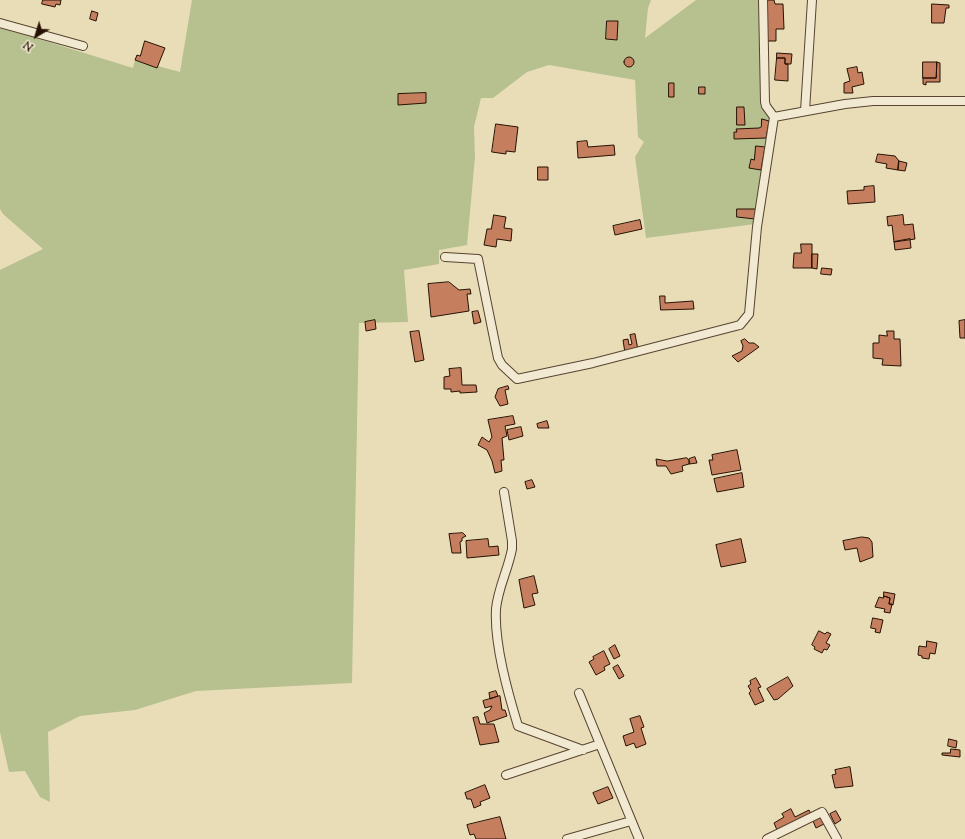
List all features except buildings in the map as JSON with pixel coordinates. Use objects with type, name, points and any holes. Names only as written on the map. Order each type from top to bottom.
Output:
[{"type":"street","points":[[445,257],[478,258],[498,358],[502,365],[517,379],[593,363],[740,325],[749,314],[757,227],[774,117],[765,102],[763,0]]},
{"type":"street","points":[[805,111],[812,0]]},
{"type":"street","points":[[0,23],[83,46]]},
{"type":"street","points":[[774,117],[845,104],[873,101],[965,101]]},
{"type":"street","points":[[504,492],[512,549],[498,598],[496,618],[503,671],[518,726],[583,750]]},
{"type":"street","points":[[579,693],[639,839]]},
{"type":"street","points":[[506,775],[600,744]]},
{"type":"street","points":[[767,839],[822,812],[837,839]]},
{"type":"street","points":[[567,839],[631,821]]},
{"type":"green space","points":[[192,0],[651,0],[648,8],[645,38],[696,0],[758,0],[763,90],[770,119],[755,224],[646,238],[635,157],[644,142],[638,137],[635,80],[549,65],[527,72],[493,98],[481,98],[474,127],[475,157],[467,245],[439,250],[439,264],[404,270],[408,322],[359,323],[352,683],[196,691],[135,710],[80,716],[48,732],[50,802],[40,797],[25,771],[9,772],[0,732],[0,270],[43,249],[3,214],[0,209],[0,27],[133,68],[135,60],[180,72]]}]
